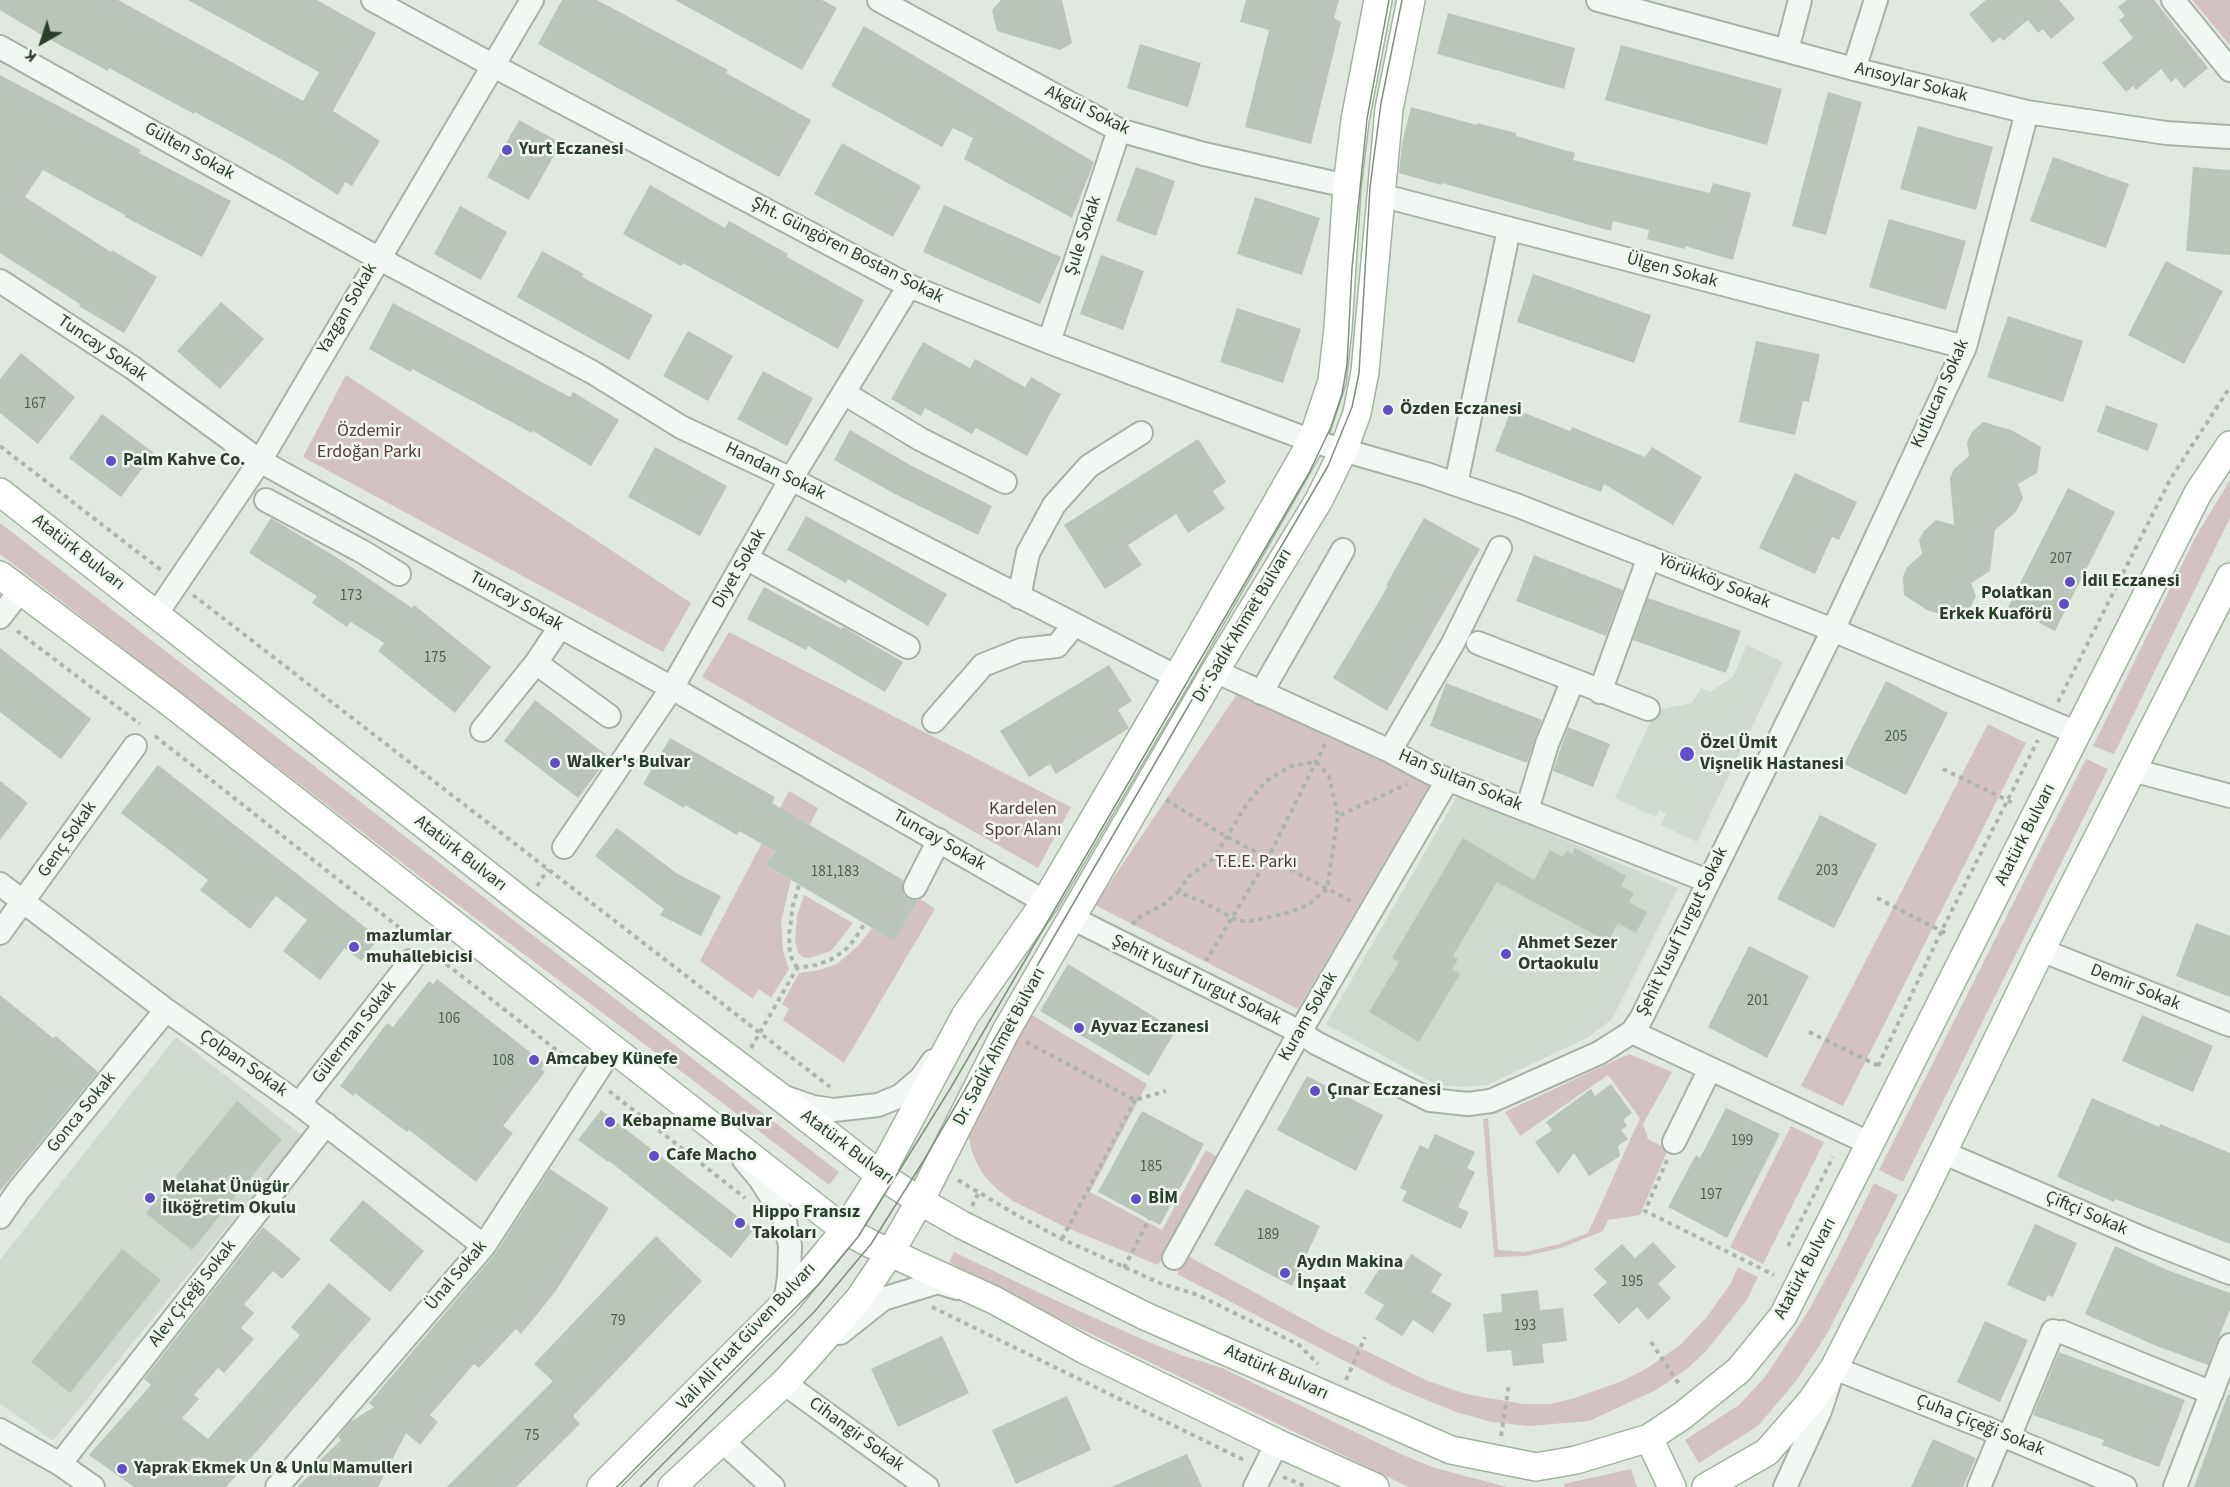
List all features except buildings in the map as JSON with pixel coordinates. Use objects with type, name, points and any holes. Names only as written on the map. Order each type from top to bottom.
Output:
[{"type":"main road","name":"Dr. Sadık Ahmet Bulvarı","points":[[880,1175],[965,1016],[1045,902],[1312,441],[1332,381],[1354,120],[1378,0]]},
{"type":"main road","name":"Dr. Sadık Ahmet Bulvarı","points":[[920,1201],[1006,1031],[1215,671],[1319,500],[1343,451],[1357,413],[1365,372],[1389,109],[1411,0]]},
{"type":"main road","name":"Atatürk Bulvarı","points":[[0,492],[525,904],[880,1175],[920,1201],[962,1225],[1145,1316],[1451,1450],[1537,1477],[1576,1460],[1649,1438],[1682,1416],[1739,1370],[1783,1316],[2198,493],[2230,445]]},
{"type":"main road","points":[[1706,1487],[1767,1452],[1812,1400],[1834,1368],[2041,950],[2230,577]]},
{"type":"main road","points":[[10,583],[168,701],[845,1230],[994,1300],[1085,1350],[1277,1443],[1375,1487]]},
{"type":"main road","name":"Vali Ali Fuat Güven Bulvarı","points":[[602,1487],[785,1303],[845,1230],[880,1175]]},
{"type":"main road","points":[[672,1487],[784,1383],[859,1299],[890,1253],[920,1201]]},
{"type":"main road","points":[[1649,1438],[1672,1487]]},
{"type":"street","name":"Şht. Güngören Bostan Sokak","points":[[373,0],[909,286],[1049,342],[1343,451]]},
{"type":"street","name":"Yazgan Sokak","points":[[157,614],[260,461],[532,0]]},
{"type":"street","name":"Arısoylar Sokak","points":[[1598,0],[1854,69],[2027,112],[2166,133],[2230,137]]},
{"type":"street","points":[[1787,50],[1800,0]]},
{"type":"street","points":[[1854,69],[1876,0]]},
{"type":"street","points":[[2174,0],[2230,70]]},
{"type":"street","name":"Akgül Sokak","points":[[888,2],[1119,130],[1204,154],[1347,186]]},
{"type":"street","name":"Gülten Sokak","points":[[0,47],[378,258]]},
{"type":"street","name":"Kutlucan Sokak","points":[[1833,630],[1965,347],[2027,112]]},
{"type":"street","name":"Şule Sokak","points":[[1049,342],[1119,130]]},
{"type":"street","name":"Ülgen Sokak","points":[[1380,195],[1965,347]]},
{"type":"street","points":[[1456,484],[1509,229]]},
{"type":"street","name":"Handan Sokak","points":[[378,258],[591,372],[681,427],[790,479],[1177,677]]},
{"type":"street","name":"Tuncay Sokak","points":[[0,281],[134,368],[260,461],[672,688],[1045,902]]},
{"type":"street","name":"Diyet Sokak","points":[[564,847],[672,688],[790,479],[909,286]]},
{"type":"street","points":[[844,393],[920,439],[1005,482]]},
{"type":"street","points":[[1019,597],[1028,553],[1054,505],[1089,466],[1141,433]]},
{"type":"street","name":"Yörükköy Sokak","points":[[1343,451],[1516,504],[1833,630],[2078,733]]},
{"type":"street","points":[[266,500],[399,574]]},
{"type":"street","points":[[363,552],[381,528]]},
{"type":"street","points":[[1390,751],[1453,643],[1500,548]]},
{"type":"street","points":[[1261,693],[1343,550]]},
{"type":"street","points":[[1600,692],[1649,557]]},
{"type":"street","points":[[746,558],[908,647]]},
{"type":"street","points":[[0,617],[10,583]]},
{"type":"street","points":[[934,721],[983,664],[1021,650],[1057,646],[1074,625]]},
{"type":"street","points":[[482,730],[536,663],[560,627]]},
{"type":"street","name":"Şehit Yusuf Turgut Sokak","points":[[1072,918],[1430,1100],[1468,1104],[1491,1101],[1603,1039],[1632,1032],[1641,1019],[1833,630]]},
{"type":"street","points":[[1478,643],[1648,710]]},
{"type":"street","points":[[536,663],[609,716]]},
{"type":"street","name":"Han Sultan Sokak","points":[[1215,671],[1440,776],[1708,881]]},
{"type":"street","points":[[1527,810],[1547,744],[1573,680]]},
{"type":"street","name":"Genç Sokak","points":[[0,933],[24,903],[135,746]]},
{"type":"street","points":[[2132,770],[2230,796]]},
{"type":"street","name":"Kuram Sokak","points":[[1174,1258],[1370,911],[1440,776]]},
{"type":"street","points":[[915,887],[939,840]]},
{"type":"street","name":"Çolpan Sokak","points":[[0,884],[166,1010],[326,1124],[484,1246]]},
{"type":"street","name":"Demir Sokak","points":[[2041,950],[2230,1025]]},
{"type":"street","name":"Gülerman Sokak","points":[[299,1104],[411,962]]},
{"type":"street","name":"Gonca Sokak","points":[[0,1217],[18,1191],[166,1010]]},
{"type":"street","points":[[779,1096],[834,1110],[878,1105],[900,1096],[921,1078],[965,1016]]},
{"type":"street","points":[[1632,1032],[1871,1144]]},
{"type":"street","name":"Ünal Sokak","points":[[276,1487],[484,1246],[613,1047]]},
{"type":"street","points":[[1674,1142],[1710,1069]]},
{"type":"street","name":"Alev Çiçeği Sokak","points":[[60,1464],[326,1124]]},
{"type":"street","points":[[713,1125],[760,1179],[784,1217],[790,1246],[785,1303]]},
{"type":"street","name":"Çiftçi Sokak","points":[[1942,1152],[2144,1239],[2230,1273]]},
{"type":"street","points":[[806,1359],[883,1299],[938,1282],[994,1300]]},
{"type":"street","points":[[1979,1487],[2057,1332],[2211,1393]]},
{"type":"street","points":[[2175,1487],[2230,1345]]},
{"type":"street","points":[[1785,1487],[1820,1411],[1834,1368]]},
{"type":"street","name":"Çuha Çiçeği Sokak","points":[[1834,1368],[2125,1487]]},
{"type":"street","name":"Cihangir Sokak","points":[[784,1383],[927,1487]]},
{"type":"street","points":[[0,1430],[60,1464],[93,1487]]},
{"type":"street","points":[[722,1441],[772,1487]]},
{"type":"street","points":[[1259,1478],[1277,1443]]},
{"type":"path","points":[[0,446],[856,1108]]},
{"type":"path","points":[[0,617],[753,1204]]},
{"type":"path","points":[[1194,980],[1268,858],[1333,726]]},
{"type":"path","points":[[1178,892],[1203,902],[1238,921],[1251,921],[1284,914],[1308,905],[1326,889],[1338,816],[1329,776],[1316,762]]},
{"type":"path","points":[[1122,944],[1136,919],[1164,904],[1178,892],[1188,877],[1213,859],[1248,802],[1266,781],[1291,766],[1316,762]]},
{"type":"path","points":[[1943,769],[2037,815]]},
{"type":"path","points":[[1338,816],[1440,776]]},
{"type":"path","points":[[1147,788],[1227,837],[1370,911]]},
{"type":"path","points":[[525,904],[564,847]]},
{"type":"path","points":[[797,968],[790,955],[789,935],[793,905],[799,885]]},
{"type":"path","points":[[1877,898],[1970,947]]},
{"type":"path","points":[[740,1066],[797,968],[830,960],[854,940],[865,924]]},
{"type":"path","points":[[1006,1031],[1136,1100],[1166,1091]]},
{"type":"path","points":[[1809,1032],[1904,1079]]},
{"type":"path","points":[[1062,1239],[1136,1100]]},
{"type":"path","points":[[1674,1142],[1645,1211],[1774,1275],[1771,1282]]},
{"type":"path","points":[[1785,1253],[1833,1157]]},
{"type":"path","points":[[936,1168],[1062,1239],[1162,1284],[1198,1295],[1299,1345],[1321,1366]]},
{"type":"path","points":[[1124,1268],[1149,1219]]},
{"type":"path","points":[[924,1303],[1259,1478],[1307,1487]]},
{"type":"path","points":[[1342,1388],[1365,1337]]},
{"type":"path","points":[[1652,1342],[1682,1389],[1691,1383]]},
{"type":"path","points":[[1501,1442],[1509,1384]]},
{"type":"shaded area","name":"Özel Ümit Vişnelik Hastanesi","points":[[1747,645],[1783,662],[1697,842],[1661,825],[1666,813],[1659,810],[1656,817],[1615,798],[1656,710],[1692,703],[1701,688],[1710,692],[1733,677]]},
{"type":"shaded area","name":"Ahmet Sezer Ortaokulu","points":[[1458,795],[1678,888],[1612,1019],[1587,1038],[1487,1085],[1464,1087],[1436,1085],[1326,1024]]},
{"type":"shaded area","name":"Melahat Ünügür İlköğretim Okulu","points":[[176,1037],[302,1135],[53,1441],[0,1404],[0,1260]]},
{"type":"green space","points":[[2192,0],[2230,0],[2230,45]]},
{"type":"green space","name":"Özdemir Erdoğan Parkı","points":[[346,375],[691,603],[663,652],[303,457]]},
{"type":"green space","points":[[2230,480],[2230,518],[2114,754],[2093,746],[2195,538]]},
{"type":"green space","points":[[0,523],[839,1172],[829,1185],[698,1084],[431,885],[0,554]]},
{"type":"green space","name":"Kardelen Spor Alanı","points":[[729,632],[1071,807],[1038,868],[702,677]]},
{"type":"green space","name":"T.E.E. Parkı","points":[[1237,694],[1430,784],[1298,1009],[1095,905]]},
{"type":"green space","points":[[1988,724],[2026,743],[1843,1106],[1801,1086]]},
{"type":"green space","points":[[2086,759],[2108,769],[1903,1182],[1879,1170]]},
{"type":"green space","points":[[789,791],[818,808],[810,825],[795,817],[766,865],[791,880],[781,922],[783,950],[789,969],[771,998],[759,989],[753,999],[700,961]]},
{"type":"green space","points":[[804,895],[853,923],[831,951],[810,958],[798,953],[795,941],[797,916]]},
{"type":"green space","points":[[919,898],[935,909],[844,1063],[783,1020],[789,1009],[782,1004],[799,973],[820,970],[837,964],[858,946],[872,928],[894,940]]},
{"type":"green space","points":[[1030,1014],[1147,1084],[1090,1192],[1162,1230],[1206,1150],[1217,1157],[1158,1265],[1067,1228],[1013,1201],[985,1177],[976,1162],[968,1130]]},
{"type":"green space","points":[[1629,1054],[1672,1072],[1643,1124],[1648,1139],[1668,1149],[1640,1215],[1608,1220],[1603,1231],[1561,1248],[1526,1256],[1494,1257],[1483,1119],[1488,1118],[1498,1250],[1524,1252],[1559,1244],[1588,1233],[1640,1118],[1608,1075],[1520,1136],[1505,1112]]},
{"type":"green space","points":[[1791,1126],[1824,1142],[1763,1264],[1730,1247]]},
{"type":"green space","points":[[1874,1183],[1898,1195],[1827,1334],[1796,1381],[1758,1426],[1699,1463],[1685,1440],[1739,1405],[1765,1377],[1809,1310]]},
{"type":"green space","points":[[954,1252],[1144,1340],[1222,1368],[1403,1455],[1432,1467],[1507,1487],[1409,1487],[1039,1309],[949,1262]]},
{"type":"green space","points":[[1186,1255],[1327,1332],[1428,1381],[1466,1394],[1523,1404],[1551,1404],[1575,1398],[1622,1381],[1646,1369],[1680,1345],[1706,1318],[1731,1283],[1738,1267],[1758,1277],[1747,1300],[1706,1351],[1687,1369],[1656,1390],[1589,1421],[1529,1426],[1492,1422],[1456,1412],[1393,1386],[1177,1274]]},
{"type":"green space","points":[[1631,1469],[1637,1487],[1565,1487],[1564,1484]]},
{"type":"tram line","points":[[617,1487],[819,1284],[858,1237],[950,1089],[1309,473],[1331,427],[1342,394],[1347,365],[1352,268],[1367,119],[1389,0]]},
{"type":"tram line","points":[[640,1487],[815,1311],[871,1244],[924,1160],[1328,466],[1352,407],[1359,373],[1370,187],[1381,103],[1402,0]]},
{"type":"place","name":"Yurt Eczanesi","points":[[507,150]]},
{"type":"place","name":"Özden Eczanesi","points":[[1388,410]]},
{"type":"place","name":"Palm Kahve Co.","points":[[111,461]]},
{"type":"place","name":"İdil Eczanesi","points":[[2070,582]]},
{"type":"place","name":"Polatkan Erkek Kuaförü","points":[[2064,604]]},
{"type":"place","name":"Özel Ümit Vişnelik Hastanesi","points":[[1687,754]]},
{"type":"place","name":"Walker's Bulvar","points":[[555,763]]},
{"type":"place","name":"mazlumlar muhallebicisi","points":[[354,947]]},
{"type":"place","name":"Ahmet Sezer Ortaokulu","points":[[1506,954]]},
{"type":"place","name":"Ayvaz Eczanesi","points":[[1079,1028]]},
{"type":"place","name":"Amcabey Künefe","points":[[534,1060]]},
{"type":"place","name":"Çınar Eczanesi","points":[[1315,1091]]},
{"type":"place","name":"Kebapname Bulvar","points":[[610,1122]]},
{"type":"place","name":"Cafe Macho","points":[[654,1156]]},
{"type":"place","name":"Melahat Ünügür İlköğretim Okulu","points":[[150,1198]]},
{"type":"place","name":"BİM","points":[[1136,1199]]},
{"type":"place","name":"Hippo Fransız Takoları","points":[[740,1223]]},
{"type":"place","name":"Aydın Makina İnşaat","points":[[1285,1273]]},
{"type":"place","name":"Yaprak Ekmek Un & Unlu Mamulleri","points":[[122,1469]]}]
